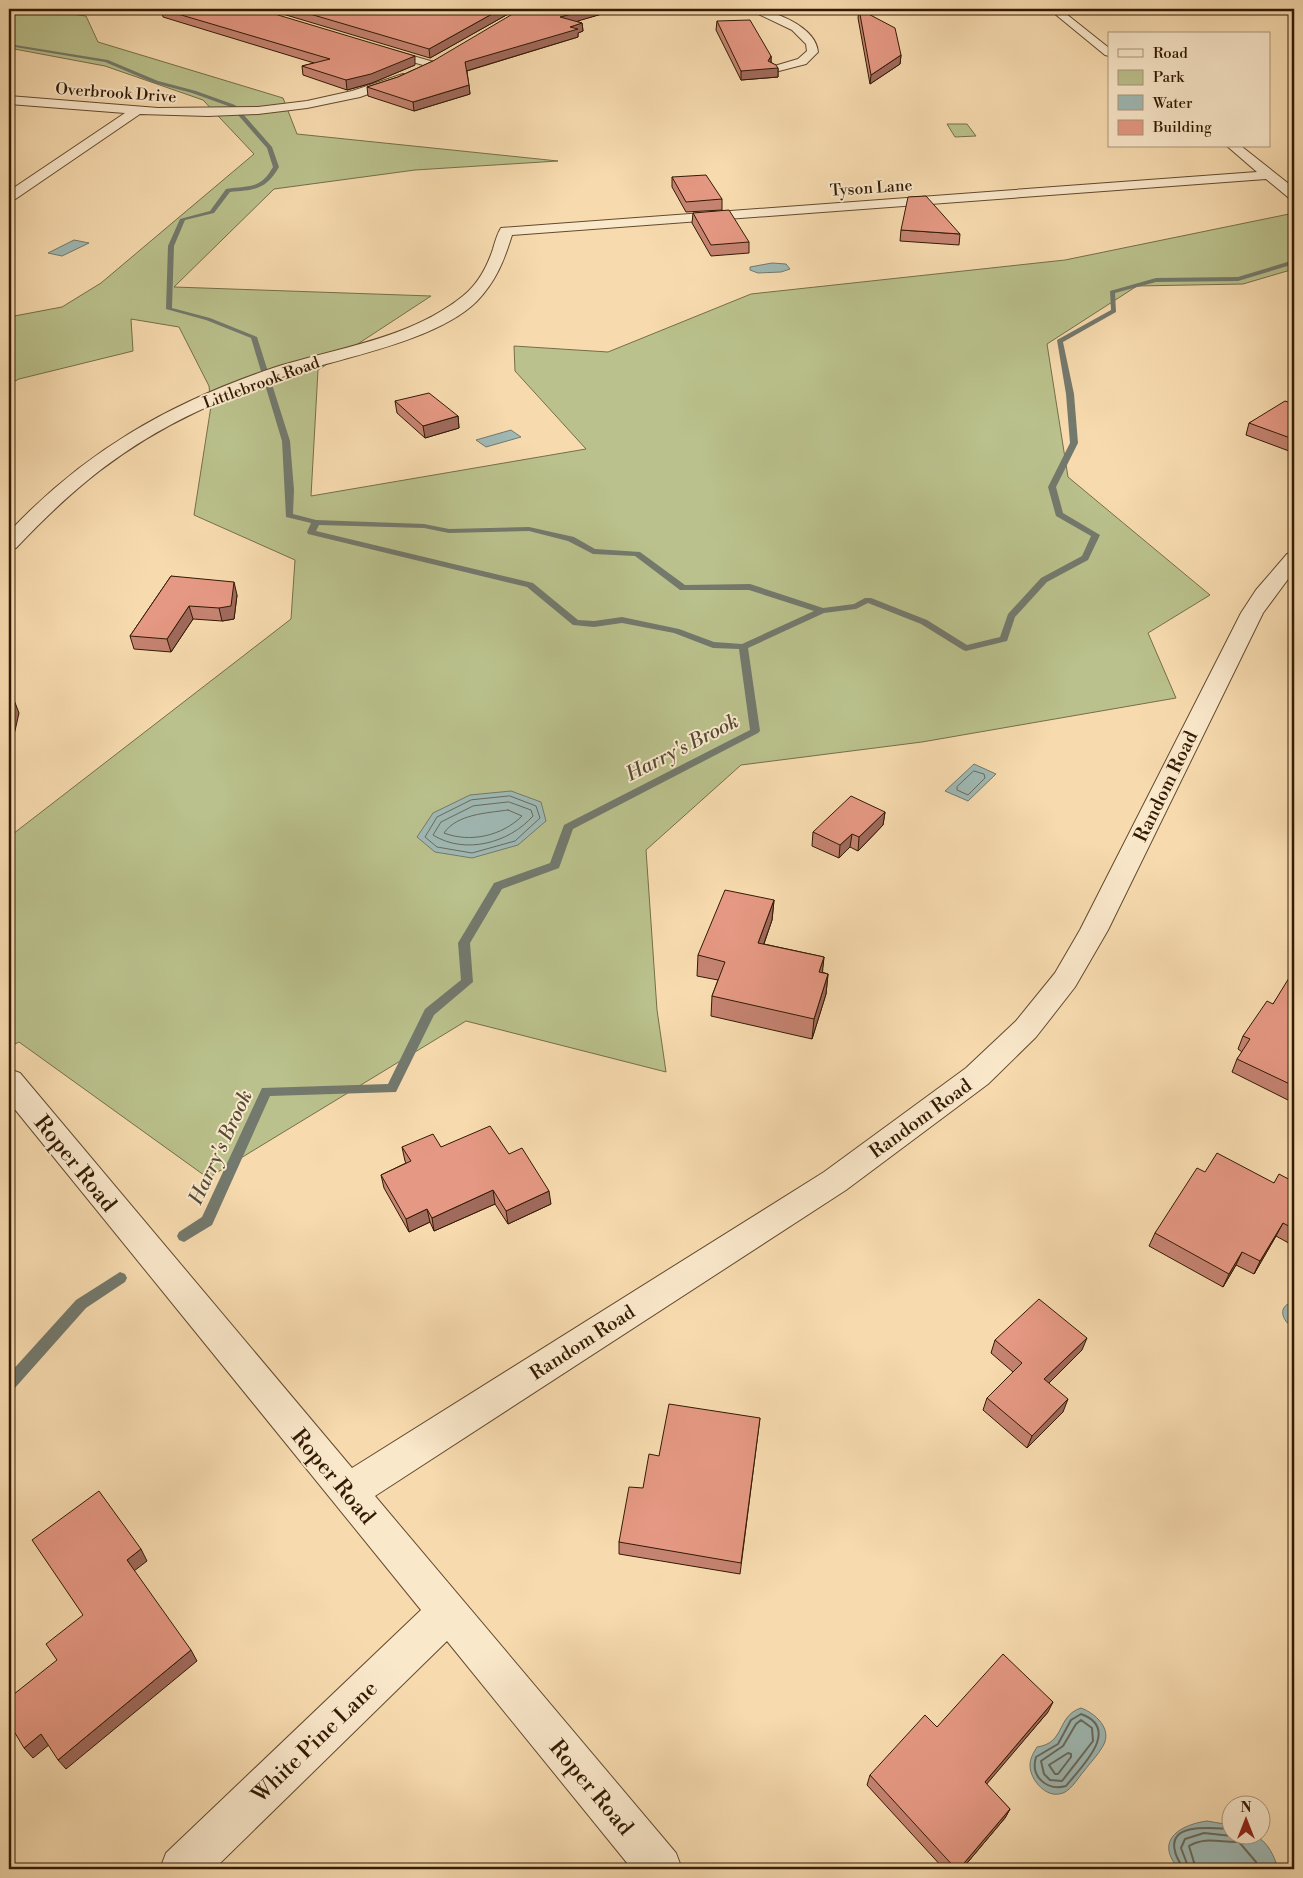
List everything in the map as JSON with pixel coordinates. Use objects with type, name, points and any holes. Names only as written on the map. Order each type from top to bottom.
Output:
[{"type":"street","points":[[754,9],[792,24],[810,40],[811,54],[805,60],[774,68]]},
{"type":"street","points":[[1054,9],[1108,51]]},
{"type":"street","name":"Overbrook Drive","points":[[9,100],[136,111],[221,112],[282,107],[346,96],[392,83],[434,62],[368,45]]},
{"type":"street","points":[[9,197],[136,111]]},
{"type":"street","points":[[1235,148],[1294,194]]},
{"type":"street","name":"Tyson Lane","points":[[506,231],[1269,175]]},
{"type":"street","name":"Littlebrook Road","points":[[9,544],[59,493],[95,464],[135,437],[178,414],[279,372],[411,331],[459,306],[486,281],[493,269],[506,231]]},
{"type":"street","name":"Random Road","points":[[348,1492],[835,1181],[977,1076],[1026,1029],[1065,980],[1094,930],[1252,614],[1280,573],[1294,558]]},
{"type":"street","name":"Roper Road","points":[[9,1081],[660,1869]]},
{"type":"street","name":"White Pine Lane","points":[[182,1869],[447,1613]]},
{"type":"green space","points":[[9,9],[36,9],[86,16],[98,42],[283,98],[297,134],[558,161],[415,170],[274,189],[174,287],[431,296],[318,370],[311,496],[586,449],[515,371],[514,346],[608,352],[751,294],[1065,260],[1294,213],[1294,269],[1243,284],[1137,286],[1047,344],[1068,477],[1210,595],[1148,633],[1176,698],[922,742],[741,765],[646,850],[657,1010],[666,1072],[466,1021],[208,1178],[19,1042],[9,1047],[9,837],[291,619],[295,560],[194,515],[211,406],[209,386],[179,327],[131,319],[133,351],[19,379],[9,384],[9,317],[62,307],[101,283],[254,154],[203,100],[105,66],[9,48]]},
{"type":"green space","points":[[947,124],[967,124],[976,136],[955,137]]},
{"type":"water","points":[[74,240],[89,243],[62,256],[48,253]]},
{"type":"water","points":[[772,263],[786,264],[790,269],[781,272],[758,273],[750,270],[750,267]]},
{"type":"water","points":[[511,430],[521,437],[486,447],[476,440]]},
{"type":"water","points":[[974,764],[996,774],[968,801],[945,791]]},
{"type":"water","points":[[511,791],[541,802],[546,821],[518,845],[472,858],[435,852],[417,837],[433,813],[470,795]]},
{"type":"water","points":[[1294,1302],[1294,1328],[1286,1321],[1283,1310],[1285,1306]]},
{"type":"water","points":[[1081,1708],[1101,1722],[1106,1734],[1106,1740],[1099,1753],[1067,1791],[1051,1794],[1041,1788],[1034,1779],[1030,1766],[1031,1759],[1037,1747],[1046,1745],[1053,1740],[1068,1717]]},
{"type":"water","points":[[1207,1821],[1220,1823],[1220,1846],[1267,1846],[1278,1869],[1179,1869],[1172,1859],[1169,1843],[1179,1831]]},
{"type":"building","points":[[161,9],[258,9],[415,56],[371,74],[346,80],[302,66],[330,59]]},
{"type":"building","points":[[293,9],[387,9],[403,13],[412,9],[501,9],[429,49]]},
{"type":"building","points":[[521,9],[590,9],[560,17],[582,23],[570,27],[578,29],[465,62],[469,85],[413,102],[367,87],[398,77],[433,61]]},
{"type":"building","points":[[859,9],[895,28],[901,55],[871,75]]},
{"type":"building","points":[[750,20],[771,56],[768,61],[778,68],[741,71],[717,21]]},
{"type":"building","points":[[706,175],[722,199],[686,202],[672,177]]},
{"type":"building","points":[[926,196],[960,234],[901,230],[908,197]]},
{"type":"building","points":[[729,210],[749,242],[711,245],[693,213]]},
{"type":"building","points":[[429,393],[458,416],[423,426],[395,401]]},
{"type":"building","points":[[1285,401],[1294,404],[1293,439],[1249,423]]},
{"type":"building","points":[[171,576],[234,582],[231,606],[219,608],[189,606],[167,639],[130,636]]},
{"type":"building","points":[[9,700],[14,700],[9,721]]},
{"type":"building","points":[[851,796],[885,812],[859,837],[852,834],[840,845],[813,832]]},
{"type":"building","points":[[725,890],[774,900],[758,943],[824,957],[819,972],[828,974],[814,1019],[712,996],[725,962],[698,955]]},
{"type":"building","points":[[1292,973],[1294,974],[1294,1086],[1237,1059],[1250,1039],[1243,1036],[1267,1001],[1273,1004]]},
{"type":"building","points":[[490,1126],[509,1154],[522,1148],[549,1191],[506,1211],[493,1190],[432,1218],[427,1209],[406,1219],[381,1175],[411,1161],[402,1147],[433,1134],[441,1147]]},
{"type":"building","points":[[1217,1153],[1274,1183],[1279,1174],[1294,1182],[1294,1229],[1283,1223],[1260,1261],[1242,1252],[1229,1274],[1155,1233],[1197,1168],[1205,1172]]},
{"type":"building","points":[[1039,1299],[1087,1338],[1044,1379],[1068,1399],[1032,1436],[987,1398],[1022,1363],[995,1340]]},
{"type":"building","points":[[669,1404],[760,1418],[741,1563],[619,1542],[629,1487],[643,1488],[649,1454],[659,1456]]},
{"type":"building","points":[[99,1491],[141,1549],[127,1560],[191,1650],[58,1760],[41,1734],[24,1748],[9,1723],[9,1698],[57,1660],[46,1644],[83,1615],[32,1540]]},
{"type":"building","points":[[1003,1654],[1053,1702],[985,1782],[1010,1809],[959,1869],[956,1869],[870,1775],[925,1715],[937,1727]]},
{"type":"waterway","points":[[9,45],[106,61],[156,82],[194,92],[233,106],[270,148],[276,167],[267,180],[256,187],[228,190],[212,212],[183,219],[171,246],[169,309],[208,319],[254,337],[286,441],[290,490],[289,515],[316,522]]},
{"type":"waterway","name":"Harry's Brook","points":[[822,611],[856,606],[868,600],[924,622],[966,648],[1004,639],[1011,616],[1044,580],[1085,558],[1096,535],[1059,514],[1052,487],[1074,443],[1070,394],[1059,341],[1114,311],[1112,292],[1156,280],[1238,279],[1294,262]]},
{"type":"waterway","points":[[316,522],[424,526],[449,531],[529,529],[571,539],[593,551],[637,554],[683,588],[750,587],[822,611]]},
{"type":"waterway","points":[[316,522],[311,532],[530,585],[576,623],[594,624],[622,620],[676,631],[713,645],[743,647]]},
{"type":"waterway","name":"Harry's Brook","points":[[743,647],[822,611]]},
{"type":"waterway","name":"Harry's Brook","points":[[184,1236],[207,1221],[266,1091],[392,1089],[429,1012],[467,982],[464,943],[498,886],[555,865],[568,827],[755,731],[743,647]]},
{"type":"waterway","name":"Harry's Brook","points":[[9,1384],[81,1304],[120,1278]]}]
